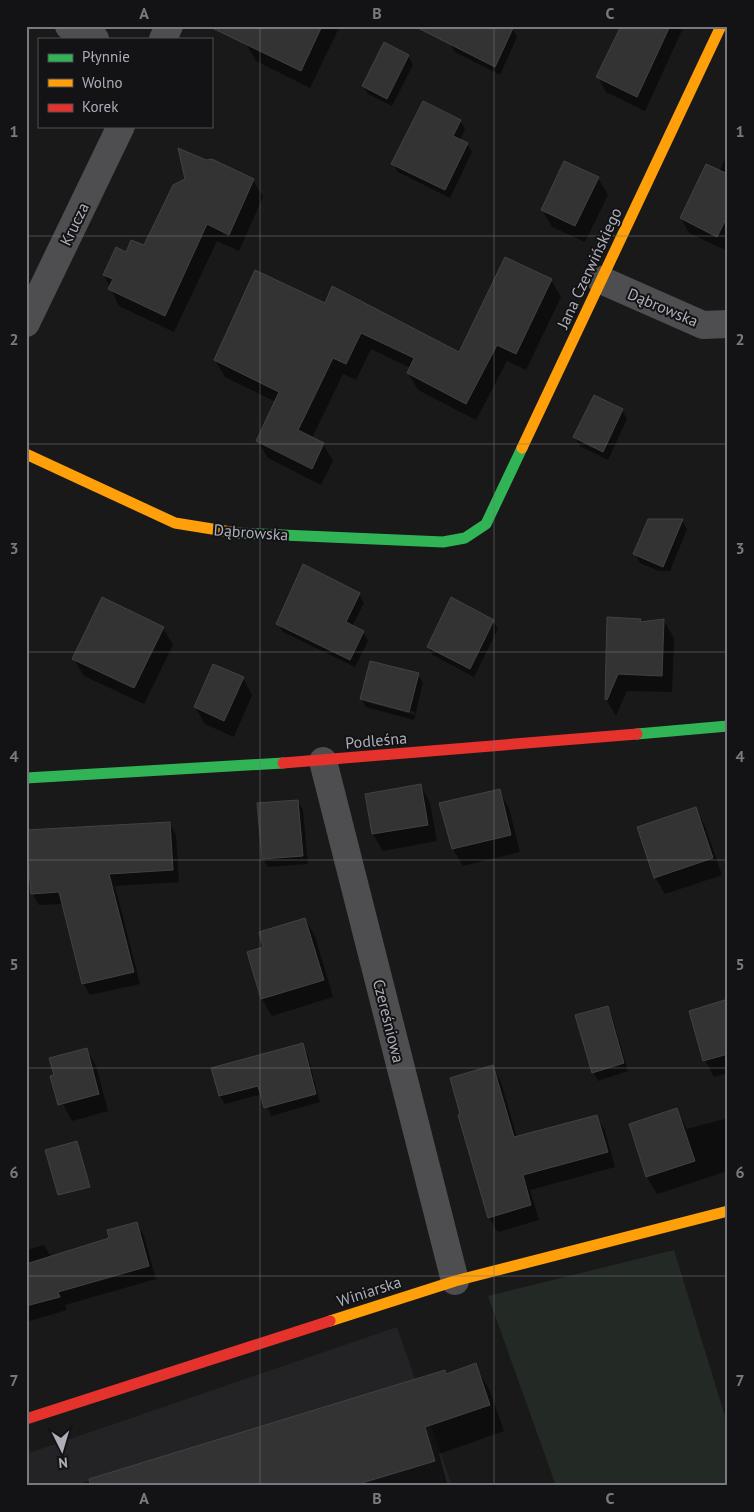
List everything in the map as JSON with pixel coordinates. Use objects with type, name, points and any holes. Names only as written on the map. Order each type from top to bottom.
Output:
[{"type":"street","points":[[69,26],[93,38]]},
{"type":"street","points":[[163,38],[169,26]]},
{"type":"street","name":"Jana Czerwińskiego","points":[[486,524],[722,26]]},
{"type":"street","name":"Krucza","points":[[26,323],[120,128]]},
{"type":"street","name":"Dąbrowska","points":[[601,280],[703,325],[728,324]]},
{"type":"street","name":"Dąbrowska","points":[[26,454],[175,522],[226,533],[443,542],[465,538],[486,524]]},
{"type":"street","name":"Podleśna","points":[[26,778],[323,761],[728,726]]},
{"type":"street","name":"Czereśniowa","points":[[323,761],[455,1281]]},
{"type":"street","name":"Winiarska","points":[[26,1419],[455,1281],[728,1212]]},
{"type":"shaded area","points":[[674,1250],[728,1426],[728,1486],[556,1486],[488,1296]]},
{"type":"shaded area","points":[[397,1327],[452,1486],[26,1486],[26,1454]]},
{"type":"building","points":[[208,26],[322,26],[301,71]]},
{"type":"building","points":[[414,26],[514,26],[495,67]]},
{"type":"building","points":[[621,26],[670,26],[637,97],[596,77]]},
{"type":"building","points":[[384,42],[409,55],[387,99],[362,86]]},
{"type":"building","points":[[423,101],[461,120],[453,136],[468,143],[445,190],[391,164]]},
{"type":"building","points":[[178,148],[206,160],[212,159],[254,179],[229,235],[207,224],[165,316],[108,289],[113,279],[103,275],[116,247],[126,252],[131,240],[144,245],[173,185],[185,179]]},
{"type":"building","points":[[564,161],[599,177],[575,226],[541,210]]},
{"type":"building","points":[[706,164],[728,174],[728,215],[717,237],[680,218]]},
{"type":"building","points":[[505,257],[552,279],[516,354],[497,345],[466,404],[407,373],[414,358],[361,333],[346,364],[333,358],[298,430],[324,443],[312,469],[256,441],[279,392],[214,360],[255,270],[325,303],[332,286],[459,352]]},
{"type":"building","points":[[594,395],[623,409],[603,452],[573,437]]},
{"type":"building","points":[[648,519],[683,519],[663,567],[633,554]]},
{"type":"building","points":[[303,564],[360,593],[346,622],[364,631],[350,660],[276,624]]},
{"type":"building","points":[[102,597],[164,627],[134,688],[72,659]]},
{"type":"building","points":[[451,597],[494,620],[470,669],[427,647]]},
{"type":"building","points":[[607,617],[641,619],[640,622],[664,619],[662,676],[618,674],[607,700],[605,699]]},
{"type":"building","points":[[370,661],[419,673],[409,712],[360,699]]},
{"type":"building","points":[[213,664],[244,677],[224,721],[194,707]]},
{"type":"building","points":[[421,784],[428,825],[372,834],[365,794]]},
{"type":"building","points":[[500,789],[511,835],[452,849],[439,803]]},
{"type":"building","points":[[298,800],[303,856],[262,859],[257,803]]},
{"type":"building","points":[[696,807],[713,858],[654,878],[637,827]]},
{"type":"building","points":[[170,822],[173,870],[109,874],[134,972],[82,984],[59,892],[31,894],[26,830]]},
{"type":"building","points":[[305,918],[324,980],[261,999],[247,952],[263,947],[259,932]]},
{"type":"building","points":[[728,999],[728,1054],[703,1061],[689,1011]]},
{"type":"building","points":[[608,1006],[624,1063],[592,1073],[575,1015]]},
{"type":"building","points":[[303,1043],[316,1094],[264,1108],[258,1086],[219,1096],[211,1068]]},
{"type":"building","points":[[87,1048],[99,1094],[58,1105],[50,1076],[54,1075],[49,1058]]},
{"type":"building","points":[[493,1065],[514,1137],[597,1115],[608,1152],[523,1175],[531,1205],[488,1218],[458,1115],[460,1114],[450,1078]]},
{"type":"building","points":[[677,1108],[695,1161],[646,1177],[629,1124]]},
{"type":"building","points":[[77,1141],[90,1187],[58,1195],[45,1150]]},
{"type":"building","points":[[137,1222],[149,1266],[58,1292],[60,1297],[26,1306],[26,1264],[109,1238],[107,1230]]},
{"type":"building","points":[[476,1363],[490,1405],[425,1427],[435,1461],[352,1486],[90,1486],[89,1479],[445,1370],[446,1374]]},
{"type":"traffic: fast","points":[[237,533],[443,542],[465,538],[486,524],[522,448]]},
{"type":"traffic: fast","points":[[637,734],[728,726]]},
{"type":"traffic: fast","points":[[26,778],[283,763]]},
{"type":"traffic: slow","points":[[522,448],[721,26]]},
{"type":"traffic: slow","points":[[26,454],[175,523],[237,533]]},
{"type":"traffic: slow","points":[[330,1321],[455,1281],[728,1211]]},
{"type":"traffic: jam","points":[[283,763],[637,734]]},
{"type":"traffic: jam","points":[[26,1419],[330,1321]]}]
